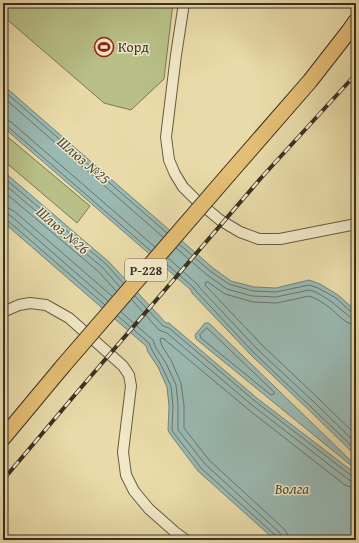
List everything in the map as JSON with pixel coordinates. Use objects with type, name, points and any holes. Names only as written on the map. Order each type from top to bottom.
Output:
[{"type":"highway","name":"Р-228","points":[[5,435],[310,81],[356,21]]},
{"type":"street","points":[[184,3],[166,137],[169,160],[183,187],[220,220],[240,232],[259,239],[280,239],[356,224]]},
{"type":"street","points":[[3,312],[19,305],[30,303],[46,306],[69,318],[122,366],[129,376],[131,386],[123,452],[126,475],[134,491],[149,509],[186,540]]},
{"type":"green space","name":"Корд","points":[[3,3],[173,3],[164,79],[131,110],[104,103],[3,16]]},
{"type":"green space","points":[[3,133],[90,206],[77,223],[3,160]]},
{"type":"water","name":"Шлюз №25","points":[[3,85],[213,268],[231,281],[254,287],[276,288],[309,280],[320,284],[338,295],[356,311],[356,456],[251,355],[192,293],[191,290],[3,127]]},
{"type":"water","name":"Волга","points":[[3,171],[109,262],[166,323],[169,323],[258,399],[356,474],[356,540],[275,540],[198,471],[168,430],[169,406],[167,387],[146,346],[3,222]]},
{"type":"water","points":[[205,323],[209,323],[356,466],[353,467],[196,339],[195,335]]},
{"type":"railway","points":[[3,480],[261,178],[356,74]]},
{"type":"place","name":"Корд","points":[[104,47]]},
{"type":"water label","name":"Шлюз №26","points":[[63,230]]}]
